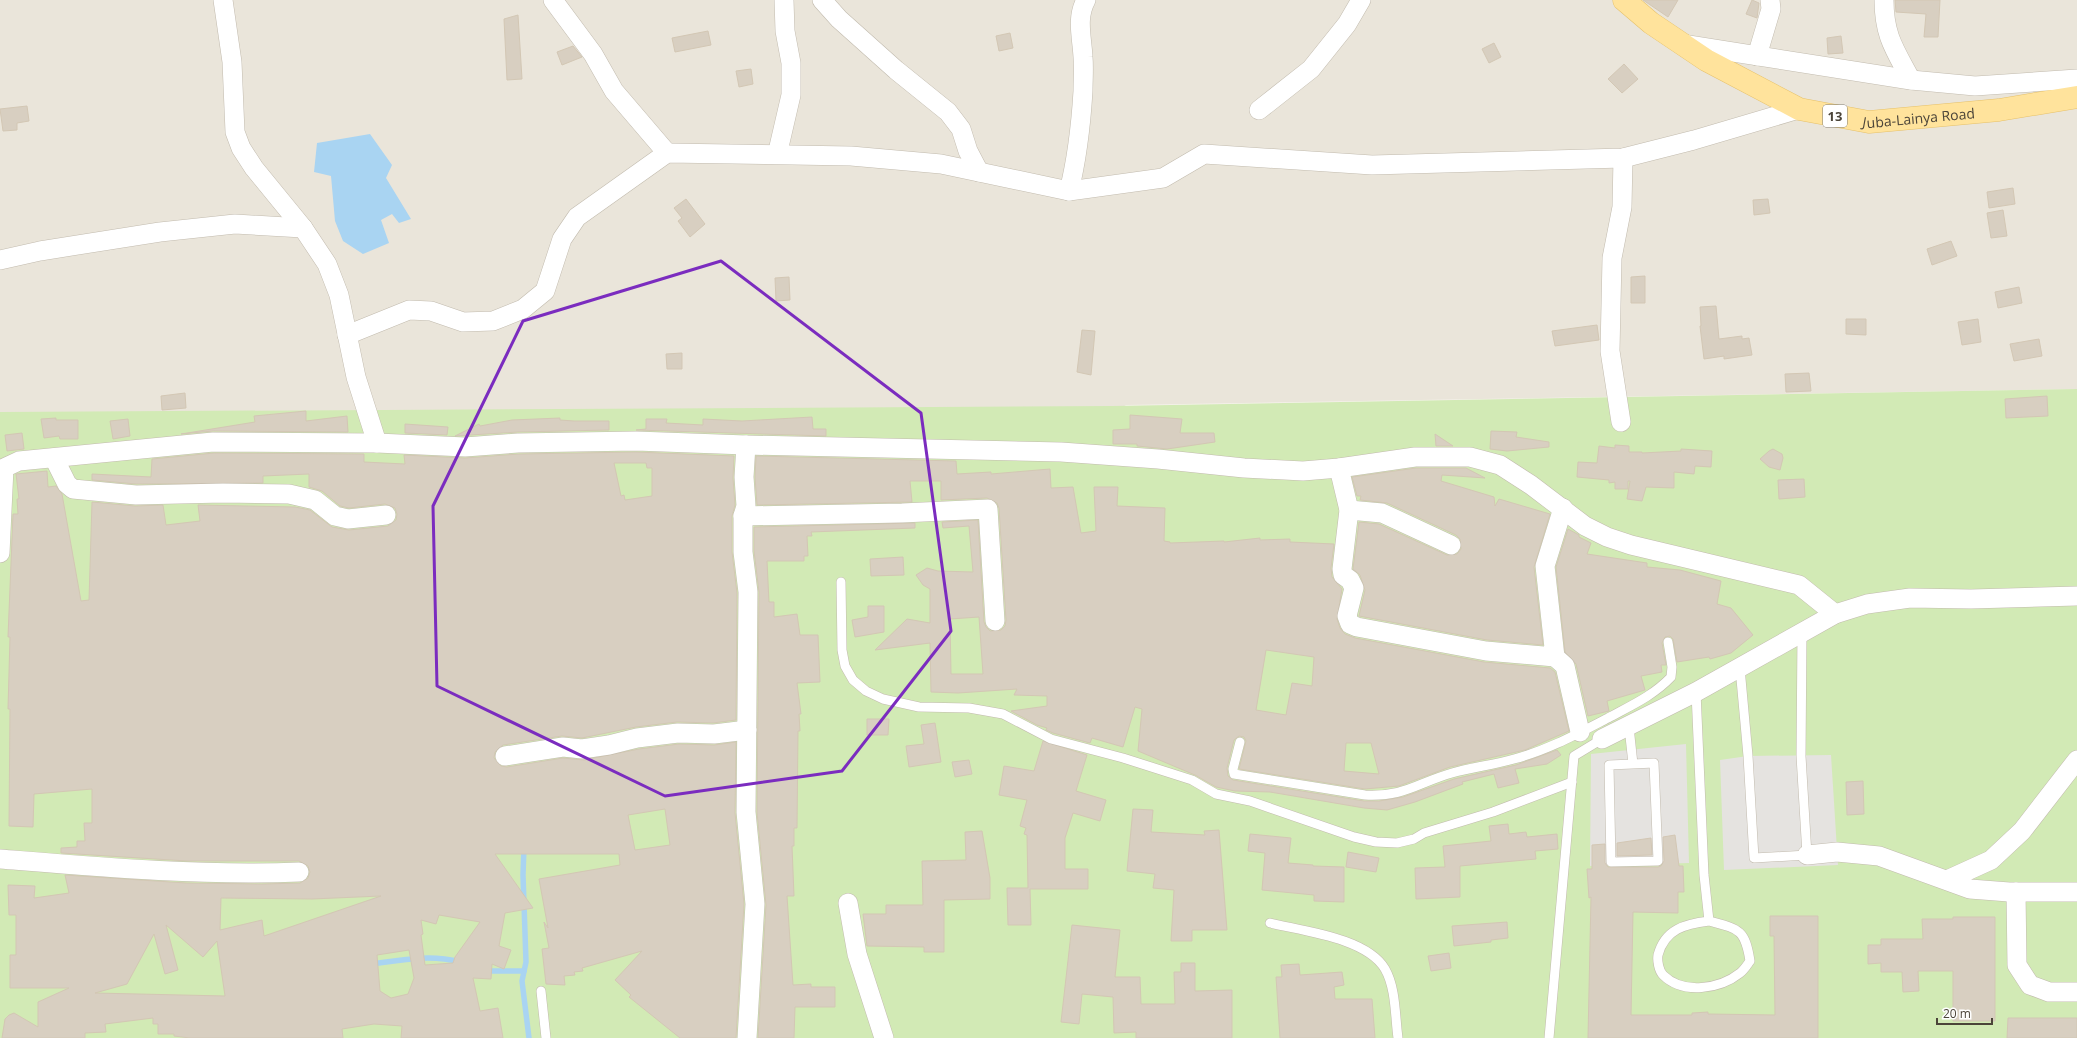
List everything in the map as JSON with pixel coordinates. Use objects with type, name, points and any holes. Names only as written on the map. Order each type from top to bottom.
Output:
[{"type":"main road","name":"Juba-Lainya Road","points":[[1624,0],[1651,23],[1706,60],[1799,109],[1868,122],[1999,110],[2077,97]]},
{"type":"street","points":[[223,0],[232,62],[235,132],[241,148],[254,168],[303,228],[327,264],[338,295],[356,377],[377,442]]},
{"type":"street","points":[[553,0],[593,54],[614,91],[667,153]]},
{"type":"street","points":[[778,151],[791,95],[791,63],[785,31],[784,0]]},
{"type":"street","points":[[822,0],[839,18],[896,70],[948,112],[961,129],[968,150],[979,172]]},
{"type":"street","points":[[1069,192],[1077,144],[1082,93],[1084,58],[1080,27],[1081,9],[1086,0]]},
{"type":"street","points":[[1259,110],[1310,69],[1347,24],[1361,0]]},
{"type":"street","points":[[1757,56],[1771,9],[1770,0]]},
{"type":"street","points":[[1884,0],[1884,16],[1888,38],[1911,80]]},
{"type":"street","points":[[1681,43],[1911,80],[1975,86],[2077,79]]},
{"type":"street","points":[[347,335],[409,310],[431,311],[463,322],[493,321],[523,309],[545,291],[562,239],[577,217],[667,153],[851,156],[941,164],[1069,192],[1162,178],[1204,154],[1372,165],[1623,158],[1694,140],[1799,109]]},
{"type":"street","points":[[1621,422],[1610,351],[1612,258],[1622,206],[1623,158]]},
{"type":"street","points":[[0,260],[40,251],[145,234],[235,224],[303,228]]},
{"type":"street","points":[[0,553],[4,468],[19,461],[213,442],[377,442],[465,448],[518,443],[636,441],[1061,452],[1158,459],[1244,468],[1304,471],[1339,468],[1415,457],[1470,457],[1500,465],[1563,508],[1585,526],[1607,537],[1653,550],[1799,585],[1835,614]]},
{"type":"street","points":[[746,445],[744,477],[746,506],[743,516],[743,552],[748,592],[746,812],[755,904],[747,1038]]},
{"type":"street","points":[[54,458],[67,484],[73,489],[136,495],[216,493],[289,494],[314,500],[335,516],[348,519],[386,515]]},
{"type":"street","points":[[1339,468],[1348,510],[1342,565],[1343,575],[1350,580],[1354,588],[1347,616],[1350,624],[1357,627],[1486,651],[1548,658],[1554,657]]},
{"type":"street","points":[[1563,508],[1545,566],[1554,657],[1565,666],[1580,732]]},
{"type":"street","points":[[743,516],[863,515],[988,509],[995,621]]},
{"type":"street","points":[[1348,510],[1382,513],[1451,545]]},
{"type":"street","points":[[1602,739],[1629,727],[1696,692],[1835,614],[1867,604],[1910,598],[1971,599],[2077,596]]},
{"type":"street","points":[[505,756],[563,747],[582,749],[609,745],[637,738],[678,733],[714,734],[747,730]]},
{"type":"street","points":[[1947,880],[1991,860],[2022,831],[2077,760]]},
{"type":"street","points":[[1807,855],[1838,852],[1879,856],[1970,889],[2016,892],[2077,892]]},
{"type":"street","points":[[0,858],[167,871],[252,874],[298,872]]},
{"type":"street","points":[[2016,892],[2017,965],[2030,985],[2049,992],[2077,992]]},
{"type":"street","points":[[848,903],[857,954],[884,1038]]},
{"type":"lane","points":[[841,582],[842,650],[845,666],[853,680],[866,690],[883,699],[919,707],[969,708],[1004,714],[1051,739],[1124,758],[1192,780],[1216,794],[1250,801],[1354,837],[1376,842],[1397,843],[1414,840],[1424,833],[1494,812],[1572,782]]},
{"type":"lane","points":[[1740,668],[1748,756],[1754,858],[1807,855],[1801,756],[1802,633]]},
{"type":"lane","points":[[1240,742],[1233,769],[1234,774],[1365,795],[1382,796],[1418,787],[1451,773],[1512,760],[1542,751],[1649,696],[1663,686],[1671,677],[1672,667],[1668,642]]},
{"type":"lane","points":[[1696,692],[1704,875],[1709,921]]},
{"type":"lane","points":[[1629,727],[1633,764]]},
{"type":"lane","points":[[1549,1038],[1574,756],[1602,739]]},
{"type":"lane","points":[[1654,763],[1658,862],[1611,862],[1609,765],[1633,764],[1654,763]]},
{"type":"lane","points":[[1709,921],[1734,928],[1746,942],[1750,961],[1740,973],[1720,983],[1694,989],[1675,983],[1662,974],[1657,960],[1661,943],[1674,931],[1692,923],[1709,921]]},
{"type":"lane","points":[[1270,923],[1353,943],[1373,955],[1385,968],[1391,986],[1398,1038]]},
{"type":"lane","points":[[541,991],[546,1038]]},
{"type":"highlighted area","points":[[721,261],[921,413],[951,631],[842,771],[665,796],[437,686],[433,506],[523,321]]},
{"type":"shaded area","points":[[0,0],[2077,0],[2077,389],[1126,405],[0,1038]]},
{"type":"shaded area","points":[[1686,744],[1689,863],[1590,866],[1591,754]]},
{"type":"shaded area","points":[[1831,755],[1838,865],[1724,870],[1720,760],[1748,756]]},
{"type":"green space","points":[[2077,389],[2077,1038],[0,1038],[0,412],[1113,406]]},
{"type":"water","points":[[370,134],[392,165],[386,178],[411,219],[399,223],[392,214],[381,220],[389,243],[363,254],[343,241],[335,221],[331,176],[314,172],[317,143]]},
{"type":"building","points":[[1643,0],[1678,0],[1668,17]]},
{"type":"building","points":[[1752,0],[1759,3],[1757,18],[1746,14]]},
{"type":"building","points":[[1895,0],[1940,0],[1938,37],[1924,37],[1926,14],[1896,12]]},
{"type":"building","points":[[518,15],[522,79],[507,80],[504,19]]},
{"type":"building","points":[[708,31],[711,45],[675,52],[672,38]]},
{"type":"building","points":[[1010,33],[1013,48],[999,51],[996,36]]},
{"type":"building","points":[[1841,36],[1843,53],[1828,54],[1827,38]]},
{"type":"building","points":[[1494,43],[1501,57],[1489,63],[1482,49]]},
{"type":"building","points":[[573,46],[582,57],[562,65],[557,52]]},
{"type":"building","points":[[1624,64],[1638,79],[1622,93],[1608,79]]},
{"type":"building","points":[[751,69],[753,84],[739,87],[736,71]]},
{"type":"building","points":[[27,106],[29,121],[17,123],[17,130],[3,131],[0,109]]},
{"type":"building","points":[[2013,188],[2015,204],[1989,208],[1987,192]]},
{"type":"building","points":[[686,199],[705,224],[690,237],[678,221],[682,218],[674,208]]},
{"type":"building","points":[[1768,199],[1770,213],[1754,215],[1753,200]]},
{"type":"building","points":[[2003,210],[2007,236],[1991,238],[1987,213]]},
{"type":"building","points":[[1951,241],[1957,256],[1932,265],[1927,249]]},
{"type":"building","points":[[1645,276],[1645,303],[1631,303],[1631,277]]},
{"type":"building","points":[[789,277],[790,300],[776,301],[775,278]]},
{"type":"building","points":[[2019,287],[2022,303],[1998,308],[1995,292]]},
{"type":"building","points":[[1716,306],[1719,339],[1742,336],[1742,339],[1749,338],[1752,355],[1724,359],[1724,356],[1704,359],[1700,326],[1700,307]]},
{"type":"building","points":[[1846,319],[1866,319],[1866,335],[1846,334]]},
{"type":"building","points":[[1978,319],[1981,342],[1962,345],[1958,322]]},
{"type":"building","points":[[1597,325],[1599,340],[1555,346],[1552,331]]},
{"type":"building","points":[[1082,330],[1095,331],[1091,375],[1077,372]]},
{"type":"building","points":[[2039,339],[2042,356],[2014,361],[2010,344]]},
{"type":"building","points":[[682,353],[682,369],[667,369],[666,354]]},
{"type":"building","points":[[1809,373],[1811,391],[1786,392],[1785,374]]},
{"type":"building","points":[[185,393],[186,408],[162,410],[161,396]]},
{"type":"building","points":[[2047,396],[2048,416],[2006,418],[2005,399]]},
{"type":"building","points":[[306,411],[306,421],[347,416],[348,432],[213,431],[181,434],[255,422],[254,416]]},
{"type":"building","points":[[1130,415],[1182,419],[1180,433],[1214,433],[1215,442],[1167,449],[1137,446],[1137,444],[1113,444],[1113,430],[1130,429]]},
{"type":"building","points":[[812,417],[813,429],[826,429],[826,436],[636,430],[646,429],[646,419],[667,419],[666,423],[703,425],[703,419],[742,421]]},
{"type":"building","points":[[56,418],[56,420],[78,420],[78,439],[60,439],[59,436],[44,438],[41,419]]},
{"type":"building","points":[[560,418],[560,420],[574,421],[609,421],[609,430],[518,432],[455,436],[479,424],[480,426],[512,420]]},
{"type":"building","points":[[128,419],[130,436],[113,439],[110,421]]},
{"type":"building","points":[[405,424],[448,427],[447,435],[405,433]]},
{"type":"building","points":[[1491,431],[1517,432],[1516,437],[1549,442],[1549,447],[1507,451],[1490,449]]},
{"type":"building","points":[[22,433],[24,449],[7,451],[5,435]]},
{"type":"building","points":[[1435,434],[1453,446],[1436,446]]},
{"type":"building","points":[[1615,445],[1629,446],[1629,452],[1642,453],[1681,451],[1681,449],[1712,451],[1711,467],[1695,466],[1694,474],[1674,472],[1674,488],[1646,487],[1642,501],[1627,499],[1630,481],[1628,481],[1628,489],[1615,489],[1615,482],[1609,483],[1609,480],[1577,477],[1578,462],[1597,463],[1599,446],[1615,448]]},
{"type":"building","points":[[1773,449],[1782,454],[1783,458],[1780,470],[1769,467],[1760,459]]},
{"type":"building","points":[[636,452],[734,456],[733,478],[735,505],[732,516],[732,552],[737,593],[736,720],[713,723],[677,722],[636,727],[582,738],[562,736],[503,745],[495,752],[494,758],[501,766],[507,767],[563,758],[584,760],[639,749],[679,744],[714,745],[736,742],[735,813],[744,904],[736,1038],[680,1038],[629,997],[631,995],[615,980],[642,951],[582,968],[583,971],[574,972],[575,975],[564,976],[565,985],[546,984],[542,949],[549,948],[544,922],[548,928],[539,879],[620,865],[619,854],[495,854],[533,908],[505,913],[499,946],[511,950],[504,969],[492,964],[491,979],[473,978],[480,1011],[498,1008],[503,1038],[401,1038],[402,1026],[374,1024],[342,1029],[343,1038],[190,1038],[174,1036],[174,1034],[158,1034],[158,1024],[153,1024],[153,1018],[105,1024],[106,1032],[85,1033],[85,1038],[2,1038],[5,1019],[9,1015],[14,1013],[38,1027],[38,1002],[69,988],[10,988],[10,955],[16,955],[16,915],[9,915],[8,885],[35,886],[34,898],[69,893],[65,875],[186,883],[262,884],[300,883],[308,878],[310,872],[308,866],[299,861],[187,861],[61,853],[61,848],[77,847],[77,841],[85,841],[84,823],[92,823],[92,789],[34,794],[33,827],[9,826],[10,709],[8,709],[10,637],[8,637],[13,514],[18,514],[17,499],[19,499],[16,474],[47,471],[48,487],[56,486],[62,494],[81,601],[89,600],[92,502],[135,506],[163,505],[166,525],[200,521],[198,505],[295,507],[310,510],[332,527],[349,530],[388,526],[396,520],[397,514],[395,508],[385,504],[349,508],[340,506],[322,491],[309,487],[309,474],[263,476],[263,483],[136,484],[92,480],[92,474],[151,477],[152,459],[214,453],[364,454],[364,462],[405,464],[404,455],[465,458],[519,454]],"holes":[[[614,463],[646,463],[647,468],[652,468],[652,496],[625,500],[624,495],[621,496]],[[665,809],[670,845],[635,850],[628,815]],[[381,896],[264,936],[262,920],[220,930],[221,898],[312,899]],[[439,915],[480,922],[455,957],[453,963],[425,965],[421,935],[423,934],[421,920],[436,924]],[[166,925],[203,957],[217,941],[225,996],[95,993],[127,984],[154,934],[165,974],[178,970]],[[409,950],[414,978],[408,994],[391,998],[380,991],[377,955]]]},
{"type":"building","points":[[756,456],[956,461],[957,474],[991,472],[991,474],[1050,469],[1051,488],[1073,487],[1081,533],[1096,531],[1094,487],[1118,487],[1117,506],[1165,508],[1164,541],[1170,543],[1224,542],[1260,538],[1260,540],[1290,539],[1290,542],[1334,544],[1331,568],[1332,577],[1342,589],[1337,619],[1340,628],[1345,634],[1355,638],[1484,662],[1550,668],[1555,672],[1569,731],[1525,750],[1450,767],[1399,786],[1365,789],[1239,769],[1246,741],[1244,737],[1239,736],[1234,740],[1227,768],[1228,776],[1233,780],[1364,801],[1379,801],[1403,797],[1454,779],[1516,765],[1557,750],[1561,755],[1547,764],[1515,769],[1519,783],[1498,788],[1494,774],[1462,782],[1463,784],[1415,802],[1387,810],[1364,808],[1270,792],[1235,791],[1216,787],[1195,775],[1138,751],[1142,709],[1135,707],[1123,747],[1092,738],[1090,743],[1053,733],[1046,730],[1047,728],[1037,725],[1011,711],[1047,706],[1047,696],[1014,695],[1017,689],[958,693],[931,692],[930,643],[875,650],[907,619],[930,623],[930,589],[923,585],[916,575],[927,568],[938,571],[973,572],[969,526],[943,528],[942,522],[978,520],[984,622],[990,631],[1001,630],[1005,626],[1006,620],[999,508],[997,503],[987,498],[941,500],[941,481],[910,481],[912,502],[757,505],[755,477]],"holes":[[[979,617],[983,674],[951,674],[950,619]],[[1266,650],[1314,657],[1312,686],[1292,683],[1286,715],[1256,710]],[[1346,743],[1371,743],[1379,774],[1344,771]]]},
{"type":"building","points":[[1416,468],[1466,468],[1485,478],[1442,475],[1441,481],[1494,497],[1495,506],[1499,499],[1550,514],[1534,567],[1543,645],[1487,640],[1359,616],[1365,590],[1360,575],[1353,569],[1359,522],[1379,524],[1447,555],[1457,554],[1461,549],[1460,539],[1456,535],[1387,503],[1360,500],[1361,496],[1357,496],[1352,477]]},
{"type":"building","points":[[1804,479],[1805,497],[1779,499],[1778,480]]},
{"type":"building","points":[[915,523],[915,528],[811,532],[812,536],[807,536],[808,556],[804,556],[804,561],[767,561],[769,602],[774,602],[774,617],[797,614],[800,635],[818,635],[820,682],[797,683],[801,714],[799,714],[800,731],[798,731],[797,828],[794,828],[794,846],[792,846],[794,896],[787,896],[793,985],[811,984],[811,987],[835,987],[835,1007],[795,1007],[794,1038],[758,1038],[766,905],[757,812],[759,592],[754,551],[754,527]]},
{"type":"building","points":[[1568,529],[1591,543],[1587,554],[1647,563],[1647,567],[1680,570],[1721,581],[1717,604],[1731,608],[1753,635],[1731,653],[1710,659],[1709,657],[1677,662],[1673,639],[1670,636],[1665,637],[1662,643],[1666,665],[1661,665],[1662,672],[1641,676],[1645,690],[1607,701],[1609,711],[1588,716],[1576,664],[1565,652],[1556,567]]},
{"type":"building","points":[[903,557],[904,575],[871,576],[870,559]]},
{"type":"building","points":[[868,606],[884,606],[884,632],[855,637],[852,620],[868,617]]},
{"type":"building","points":[[867,719],[889,719],[888,735],[867,735]]},
{"type":"building","points":[[935,723],[941,762],[909,767],[906,746],[924,744],[921,725]]},
{"type":"building","points":[[1043,741],[1087,755],[1076,791],[1106,800],[1100,821],[1073,813],[1065,838],[1065,869],[1088,869],[1088,889],[1030,889],[1031,925],[1008,925],[1007,888],[1028,888],[1027,835],[1024,834],[1026,828],[1020,826],[1027,800],[999,795],[1004,766],[1034,771]]},
{"type":"building","points":[[969,760],[972,774],[955,777],[952,762]]},
{"type":"building","points":[[1863,781],[1864,814],[1847,815],[1846,782]]},
{"type":"building","points":[[1133,809],[1153,810],[1151,832],[1205,835],[1204,831],[1219,830],[1227,930],[1192,930],[1192,941],[1171,941],[1174,890],[1153,888],[1155,874],[1127,871]]},
{"type":"building","points":[[1508,824],[1509,834],[1526,832],[1527,837],[1557,834],[1558,849],[1535,851],[1536,859],[1460,866],[1460,897],[1416,899],[1415,868],[1445,867],[1443,846],[1491,841],[1489,826]]},
{"type":"building","points":[[982,831],[990,878],[990,899],[944,900],[944,952],[924,952],[924,947],[867,946],[863,914],[886,914],[886,905],[923,905],[922,861],[966,860],[965,832]]},
{"type":"building","points":[[1250,834],[1291,838],[1288,863],[1313,866],[1344,867],[1344,902],[1314,901],[1314,895],[1262,890],[1265,853],[1248,851]]},
{"type":"building","points":[[1675,835],[1679,866],[1683,866],[1684,892],[1678,892],[1678,913],[1633,912],[1631,1015],[1692,1015],[1692,1013],[1708,1012],[1708,1014],[1775,1015],[1774,936],[1770,936],[1770,916],[1818,916],[1818,1038],[1588,1038],[1591,897],[1589,898],[1587,869],[1592,869],[1592,845],[1605,844],[1605,863],[1608,867],[1658,867],[1661,866],[1664,861],[1663,837]]},
{"type":"building","points":[[1651,838],[1652,855],[1617,856],[1617,843]]},
{"type":"building","points":[[1348,852],[1379,858],[1376,872],[1346,867]]},
{"type":"building","points":[[1953,917],[1995,917],[1995,1021],[1953,1021],[1953,971],[1918,971],[1919,991],[1903,992],[1902,972],[1881,972],[1881,963],[1868,964],[1868,945],[1881,945],[1881,939],[1923,939],[1922,919],[1953,919]]},
{"type":"building","points":[[1507,922],[1508,938],[1491,940],[1491,942],[1454,946],[1452,926]]},
{"type":"building","points":[[1072,925],[1120,930],[1115,977],[1140,977],[1141,1004],[1175,1004],[1174,972],[1181,972],[1181,963],[1195,963],[1195,991],[1232,990],[1232,1038],[1136,1038],[1136,1032],[1114,1033],[1113,997],[1082,994],[1079,1024],[1061,1022]]},
{"type":"building","points":[[1449,953],[1451,968],[1431,971],[1428,956]]},
{"type":"building","points":[[1299,964],[1300,975],[1342,972],[1344,985],[1334,987],[1335,999],[1372,999],[1375,1038],[1280,1038],[1276,977],[1282,977],[1281,965]]},
{"type":"building","points":[[2008,1018],[2077,1018],[2077,1038],[2007,1038]]},
{"type":"waterway","points":[[524,847],[523,875],[526,962],[522,981],[529,1038]]},
{"type":"waterway","points":[[372,964],[427,958],[438,958],[460,962]]},
{"type":"waterway","points":[[485,971],[524,971]]}]
